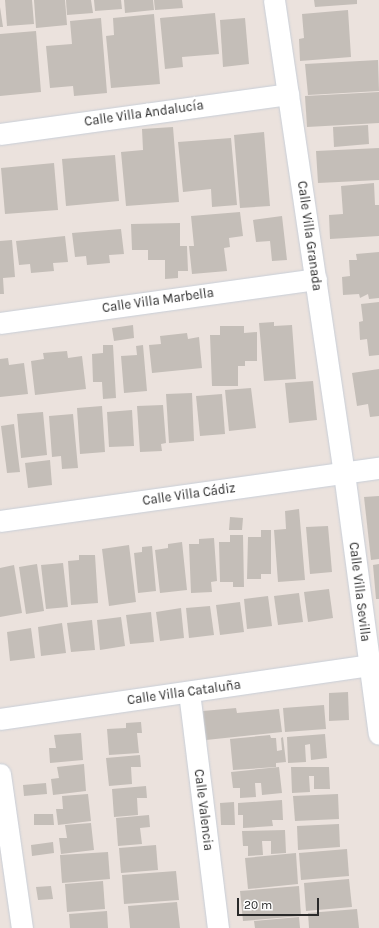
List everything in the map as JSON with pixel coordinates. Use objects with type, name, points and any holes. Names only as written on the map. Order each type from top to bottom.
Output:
[{"type":"street","name":"Calle Villa Granada","points":[[274,0],[344,473]]},
{"type":"street","name":"Calle Villa Andalucía","points":[[0,134],[288,94]]},
{"type":"street","name":"Calle Villa Marbella","points":[[0,323],[316,280]]},
{"type":"street","name":"Calle Villa Cádiz","points":[[0,521],[379,468]]},
{"type":"street","name":"Calle Villa Sevilla","points":[[344,473],[379,734]]},
{"type":"street","name":"Calle Villa Cataluña","points":[[0,719],[369,665]]},
{"type":"street","name":"Calle Valencia","points":[[188,692],[218,928]]},
{"type":"street","points":[[0,774],[22,928]]},
{"type":"building","points":[[5,0],[32,0],[34,24],[7,26]]},
{"type":"building","points":[[34,0],[65,0],[67,25],[36,28]]},
{"type":"building","points":[[66,0],[91,0],[93,13],[67,15]]},
{"type":"building","points":[[94,0],[121,0],[122,9],[95,11]]},
{"type":"building","points":[[124,0],[153,0],[154,10],[125,13]]},
{"type":"building","points":[[154,0],[182,0],[183,8],[155,10]]},
{"type":"building","points":[[314,0],[357,0],[357,4],[315,7]]},
{"type":"building","points":[[0,7],[3,27],[0,27]]},
{"type":"building","points":[[348,10],[351,57],[300,61],[299,39],[304,38],[302,14]]},
{"type":"building","points":[[215,13],[219,54],[182,57],[183,67],[165,69],[160,18]]},
{"type":"building","points":[[154,14],[160,84],[111,88],[106,36],[114,35],[113,18]]},
{"type":"building","points":[[101,18],[107,93],[74,96],[73,86],[50,88],[46,46],[72,44],[70,21]]},
{"type":"building","points":[[245,18],[249,64],[223,67],[220,20]]},
{"type":"building","points":[[36,31],[41,92],[0,96],[0,34]]},
{"type":"building","points":[[378,60],[379,91],[308,95],[305,64]]},
{"type":"building","points":[[379,92],[379,123],[307,127],[305,96]]},
{"type":"building","points":[[368,125],[369,144],[334,147],[333,127]]},
{"type":"building","points":[[173,127],[179,202],[126,206],[121,152],[143,150],[142,129]]},
{"type":"building","points":[[264,132],[270,206],[240,208],[234,135]]},
{"type":"building","points":[[231,138],[237,205],[212,207],[211,189],[183,192],[178,142]]},
{"type":"building","points":[[379,148],[379,180],[318,183],[316,151]]},
{"type":"building","points":[[115,155],[119,201],[66,206],[62,159]]},
{"type":"building","points":[[54,163],[58,210],[5,214],[1,168]]},
{"type":"building","points":[[374,183],[375,205],[379,205],[379,236],[330,239],[329,215],[343,214],[341,186]]},
{"type":"building","points":[[240,212],[243,236],[229,238],[230,247],[224,248],[227,271],[192,274],[189,246],[194,246],[191,216]]},
{"type":"building","points":[[282,216],[287,260],[272,261],[270,241],[256,242],[253,220]]},
{"type":"building","points":[[180,223],[180,246],[187,246],[188,271],[178,271],[178,278],[165,279],[165,260],[148,260],[148,250],[132,250],[131,224]]},
{"type":"building","points":[[121,229],[124,254],[109,255],[110,263],[87,265],[86,256],[75,257],[72,233]]},
{"type":"building","points":[[65,236],[68,262],[53,263],[54,271],[31,273],[30,264],[19,265],[16,241]]},
{"type":"building","points":[[12,240],[15,277],[3,278],[4,294],[0,294],[0,241]]},
{"type":"building","points":[[379,252],[379,298],[369,299],[368,294],[360,298],[359,294],[343,295],[342,277],[350,276],[349,260],[357,260],[356,254]]},
{"type":"building","points":[[379,302],[379,355],[369,356],[367,339],[360,340],[359,322],[363,321],[361,304]]},
{"type":"building","points":[[274,322],[274,326],[292,325],[296,379],[264,381],[259,323]]},
{"type":"building","points":[[133,325],[134,338],[114,341],[112,328]]},
{"type":"building","points":[[220,326],[244,326],[244,333],[257,332],[257,361],[245,361],[245,366],[238,366],[238,386],[212,386],[210,335],[220,335]]},
{"type":"building","points":[[187,333],[188,339],[199,337],[202,368],[152,373],[149,345],[161,344],[160,336]]},
{"type":"building","points":[[103,345],[113,345],[116,398],[103,399],[102,382],[93,382],[92,354],[103,353]]},
{"type":"building","points":[[143,345],[147,391],[124,393],[121,356],[137,355],[136,346]]},
{"type":"building","points":[[67,351],[68,358],[82,356],[86,389],[35,395],[31,361],[44,359],[43,353]]},
{"type":"building","points":[[8,358],[9,365],[24,363],[28,394],[0,397],[0,359]]},
{"type":"building","points":[[379,369],[379,416],[370,417],[368,404],[357,406],[352,373]]},
{"type":"building","points":[[313,381],[317,420],[289,423],[285,383]]},
{"type":"building","points":[[251,388],[256,428],[229,431],[225,390]]},
{"type":"building","points":[[192,393],[194,441],[169,443],[166,394]]},
{"type":"building","points":[[222,394],[225,434],[200,436],[196,396]]},
{"type":"building","points":[[163,405],[166,443],[161,444],[162,451],[140,452],[137,406]]},
{"type":"building","points":[[102,406],[105,452],[80,454],[77,408]]},
{"type":"building","points":[[132,410],[134,446],[109,447],[107,412]]},
{"type":"building","points":[[43,412],[47,455],[21,458],[17,414]]},
{"type":"building","points":[[73,414],[78,468],[62,469],[61,456],[52,457],[49,416]]},
{"type":"building","points":[[14,424],[20,472],[7,473],[1,426]]},
{"type":"building","points":[[50,460],[52,485],[28,488],[25,463]]},
{"type":"building","points":[[379,496],[379,559],[371,560],[364,497]]},
{"type":"building","points":[[299,509],[305,580],[278,582],[274,530],[286,529],[285,511]]},
{"type":"building","points":[[230,517],[243,518],[242,530],[229,530]]},
{"type":"building","points":[[328,526],[332,572],[310,574],[306,527]]},
{"type":"building","points":[[261,530],[271,530],[271,574],[261,574],[261,579],[247,579],[248,537],[261,537]]},
{"type":"building","points":[[230,535],[243,535],[244,587],[233,587],[233,582],[220,582],[219,542],[230,542]]},
{"type":"building","points":[[214,538],[217,581],[211,582],[212,592],[191,593],[189,544],[199,544],[199,539]]},
{"type":"building","points":[[182,542],[187,590],[160,593],[155,550],[168,548],[168,544]]},
{"type":"building","points":[[129,545],[136,602],[109,606],[102,549]]},
{"type":"building","points":[[152,546],[156,591],[138,593],[134,553],[142,552],[142,547]]},
{"type":"building","points":[[79,555],[95,555],[98,603],[71,605],[68,561],[79,560]]},
{"type":"building","points":[[63,563],[68,607],[46,609],[41,565]]},
{"type":"building","points":[[37,564],[44,611],[26,614],[19,567]]},
{"type":"building","points":[[379,564],[379,599],[376,599],[373,565]]},
{"type":"building","points":[[14,565],[22,613],[0,617],[0,568]]},
{"type":"building","points":[[329,589],[333,618],[308,622],[304,592]]},
{"type":"building","points":[[299,593],[303,622],[278,625],[274,596]]},
{"type":"building","points":[[268,596],[272,626],[247,629],[244,599]]},
{"type":"building","points":[[240,602],[244,632],[220,635],[216,605]]},
{"type":"building","points":[[210,606],[214,635],[189,638],[186,608]]},
{"type":"building","points":[[181,608],[184,638],[160,641],[156,612]]},
{"type":"building","points":[[151,612],[154,642],[130,644],[126,615]]},
{"type":"building","points":[[121,617],[125,646],[100,650],[97,620]]},
{"type":"building","points":[[92,620],[95,650],[71,652],[67,623]]},
{"type":"building","points":[[62,623],[66,653],[41,656],[38,627]]},
{"type":"building","points":[[31,628],[35,658],[10,661],[7,632]]},
{"type":"building","points":[[348,692],[349,720],[329,721],[329,693]]},
{"type":"building","points":[[324,705],[326,729],[285,732],[283,708]]},
{"type":"building","points":[[236,708],[237,713],[279,709],[282,732],[206,740],[203,711]]},
{"type":"building","points":[[141,722],[142,733],[137,733],[139,753],[109,755],[107,729],[126,728],[126,723]]},
{"type":"building","points":[[81,733],[83,760],[50,763],[49,748],[56,748],[54,735]]},
{"type":"building","points":[[325,734],[327,758],[311,760],[310,744],[305,745],[306,762],[288,763],[287,737]]},
{"type":"building","points":[[270,735],[271,738],[276,738],[277,751],[282,750],[281,738],[283,737],[286,762],[276,763],[276,767],[233,770],[230,739]]},
{"type":"building","points":[[140,755],[141,767],[131,767],[132,784],[109,786],[106,758]]},
{"type":"building","points":[[84,764],[86,791],[53,795],[51,779],[59,778],[57,767]]},
{"type":"building","points":[[279,767],[282,793],[262,795],[261,783],[255,783],[256,797],[240,798],[240,788],[233,788],[231,772]]},
{"type":"building","points":[[291,767],[329,767],[330,789],[314,789],[314,776],[309,776],[310,792],[292,793]]},
{"type":"building","points":[[46,783],[47,794],[24,796],[23,785]]},
{"type":"building","points":[[146,786],[147,798],[137,798],[138,815],[114,817],[112,789]]},
{"type":"building","points":[[88,794],[91,821],[58,825],[56,809],[63,809],[62,796]]},
{"type":"building","points":[[338,794],[339,819],[295,821],[293,796]]},
{"type":"building","points":[[282,800],[283,820],[272,820],[273,826],[243,828],[243,815],[238,815],[238,803]]},
{"type":"building","points":[[234,802],[235,825],[221,825],[220,803]]},
{"type":"building","points":[[34,814],[53,814],[54,825],[34,825]]},
{"type":"building","points":[[149,815],[150,827],[140,828],[142,844],[118,846],[116,818]]},
{"type":"building","points":[[91,823],[94,850],[61,854],[59,838],[67,838],[65,825]]},
{"type":"building","points":[[339,824],[340,847],[298,850],[297,826]]},
{"type":"building","points":[[285,830],[286,853],[271,854],[271,841],[262,841],[263,855],[248,856],[248,846],[243,846],[242,831]]},
{"type":"building","points":[[53,842],[54,853],[32,856],[31,845]]},
{"type":"building","points":[[156,845],[158,870],[121,873],[119,848]]},
{"type":"building","points":[[347,849],[349,876],[301,880],[299,853]]},
{"type":"building","points":[[108,852],[110,879],[62,883],[60,855]]},
{"type":"building","points":[[296,853],[298,884],[248,889],[245,858]]},
{"type":"building","points":[[176,871],[179,900],[124,904],[122,875]]},
{"type":"building","points":[[349,879],[352,907],[306,911],[304,883]]},
{"type":"building","points":[[103,881],[105,909],[67,912],[65,884]]},
{"type":"building","points":[[51,886],[53,899],[38,900],[36,887]]},
{"type":"building","points":[[299,886],[301,916],[243,921],[240,891]]},
{"type":"building","points":[[177,902],[180,928],[130,928],[128,906]]},
{"type":"building","points":[[357,909],[359,928],[309,928],[308,913]]},
{"type":"building","points":[[107,911],[108,928],[70,928],[69,914]]},
{"type":"building","points":[[299,917],[300,928],[255,928],[254,921]]}]
